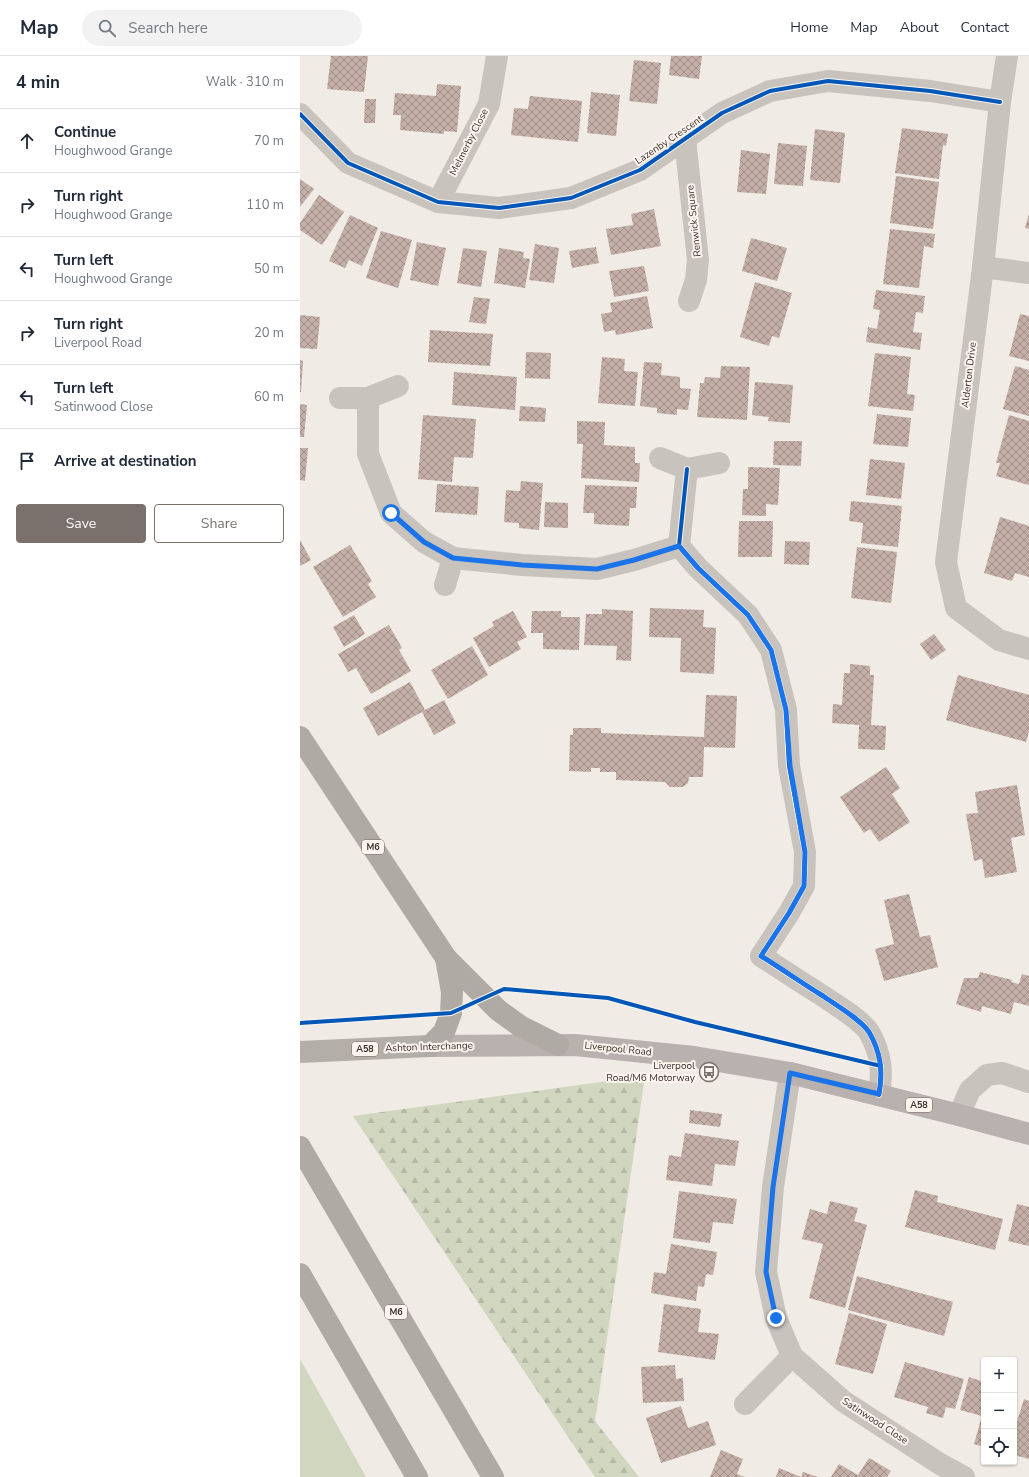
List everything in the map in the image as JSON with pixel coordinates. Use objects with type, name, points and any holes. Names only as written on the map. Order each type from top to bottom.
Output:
[{"type":"highway","name":"M6","points":[[300,737],[446,958],[452,992],[451,1013],[444,1032],[430,1046]]},
{"type":"highway","points":[[446,958],[498,1010],[520,1026],[558,1045]]},
{"type":"highway","name":"Ashton Interchange","points":[[300,1052],[430,1046]]},
{"type":"highway","name":"M6","points":[[300,1147],[493,1477]]},
{"type":"highway","points":[[300,1274],[418,1477]]},
{"type":"main road","name":"Liverpool Road","points":[[558,1045],[608,1048],[694,1058],[790,1073],[879,1094],[1029,1134]]},
{"type":"main road","name":"Ashton Interchange","points":[[430,1046],[558,1045]]},
{"type":"street","name":"Melmerby Close","points":[[438,202],[489,104],[497,56]]},
{"type":"street","name":"Alderton Drive","points":[[1006,56],[983,267],[946,562],[956,608],[998,640],[1029,649]]},
{"type":"street","name":"Lazenby Crescent","points":[[300,114],[348,163],[438,202],[499,208],[571,198],[640,170],[722,113],[770,91],[828,81],[930,91],[1000,102]]},
{"type":"street","name":"Renwick Square","points":[[685,139],[698,260],[696,280],[689,301]]},
{"type":"street","points":[[983,267],[1029,273]]},
{"type":"street","points":[[340,398],[368,398],[398,386]]},
{"type":"street","points":[[368,398],[368,454],[391,513],[424,542],[453,558],[522,565],[597,569],[634,560],[679,546]]},
{"type":"street","points":[[660,458],[687,469],[719,462]]},
{"type":"street","points":[[687,469],[679,546],[698,568],[748,615],[771,650],[786,710],[790,766],[805,852],[804,886],[789,913],[761,956],[850,1014],[868,1031],[876,1049],[881,1066],[882,1077],[879,1094]]},
{"type":"street","points":[[445,585],[453,558]]},
{"type":"street","name":"Satinwood Close","points":[[790,1073],[773,1187],[766,1272],[776,1318],[792,1356],[843,1401],[940,1464],[964,1477]]},
{"type":"street","points":[[959,1115],[970,1090],[987,1075],[1002,1074],[1029,1082]]},
{"type":"street","points":[[745,1404],[792,1356]]},
{"type":"green space","points":[[645,1076],[595,1421],[639,1477],[595,1477],[353,1116]]},
{"type":"green space","points":[[300,1359],[366,1477],[300,1477]]},
{"type":"building","points":[[331,56],[368,56],[364,92],[327,89]]},
{"type":"building","points":[[671,56],[702,56],[699,79],[669,75]]},
{"type":"building","points":[[634,60],[661,63],[657,104],[629,101]]},
{"type":"building","points":[[437,84],[461,86],[457,132],[444,131],[444,134],[400,130],[401,115],[393,115],[395,93],[436,96]]},
{"type":"building","points":[[591,92],[620,95],[616,136],[587,133]]},
{"type":"building","points":[[530,96],[582,101],[578,142],[511,135],[514,108],[528,109]]},
{"type":"building","points":[[365,99],[376,99],[375,123],[364,123]]},
{"type":"building","points":[[902,128],[948,134],[946,146],[943,145],[939,179],[895,173]]},
{"type":"building","points":[[815,129],[845,133],[840,183],[810,180]]},
{"type":"building","points":[[778,143],[807,146],[803,186],[774,184]]},
{"type":"building","points":[[741,150],[770,154],[766,194],[737,192]]},
{"type":"building","points":[[896,176],[939,182],[933,229],[890,223]]},
{"type":"building","points":[[300,179],[314,189],[300,207]]},
{"type":"building","points":[[319,195],[344,212],[322,245],[300,230],[300,223]]},
{"type":"building","points":[[654,209],[661,246],[611,255],[606,229],[633,225],[631,214]]},
{"type":"building","points":[[1029,214],[1029,229],[1025,228]]},
{"type":"building","points":[[350,215],[378,228],[362,266],[349,260],[345,268],[329,261]]},
{"type":"building","points":[[890,229],[935,234],[933,248],[924,246],[919,288],[883,284]]},
{"type":"building","points":[[381,231],[412,240],[398,288],[366,278]]},
{"type":"building","points":[[751,238],[787,248],[777,281],[742,271]]},
{"type":"building","points":[[417,242],[446,248],[438,286],[410,280]]},
{"type":"building","points":[[535,244],[559,248],[554,283],[529,280]]},
{"type":"building","points":[[596,247],[599,263],[572,268],[569,251]]},
{"type":"building","points":[[463,248],[487,251],[481,287],[457,283]]},
{"type":"building","points":[[499,248],[524,252],[523,258],[530,259],[525,288],[494,283]]},
{"type":"building","points":[[644,266],[649,291],[614,297],[609,271]]},
{"type":"building","points":[[755,282],[792,293],[779,338],[772,336],[769,346],[740,337]]},
{"type":"building","points":[[876,290],[925,296],[923,313],[916,312],[913,332],[922,333],[920,350],[866,342],[868,327],[877,329],[880,310],[873,309]]},
{"type":"building","points":[[647,296],[653,328],[616,335],[615,330],[604,332],[601,314],[612,312],[610,303]]},
{"type":"building","points":[[474,297],[490,299],[486,324],[469,322]]},
{"type":"building","points":[[1020,314],[1029,316],[1029,361],[1009,356]]},
{"type":"building","points":[[300,315],[320,317],[317,349],[300,348]]},
{"type":"building","points":[[430,330],[493,334],[490,366],[428,362]]},
{"type":"building","points":[[526,352],[551,353],[550,379],[525,378]]},
{"type":"building","points":[[875,353],[911,357],[907,394],[915,395],[913,411],[868,406]]},
{"type":"building","points":[[602,357],[625,359],[624,371],[638,372],[635,406],[598,403]]},
{"type":"building","points":[[300,360],[303,361],[301,392],[300,392]]},
{"type":"building","points":[[644,362],[662,363],[661,375],[680,377],[680,388],[691,389],[688,410],[677,409],[677,415],[657,413],[657,408],[640,406]]},
{"type":"building","points":[[721,366],[750,367],[747,420],[697,417],[700,383],[704,383],[705,377],[720,378]]},
{"type":"building","points":[[1015,366],[1029,370],[1029,416],[1003,409]]},
{"type":"building","points":[[454,372],[517,377],[515,410],[452,405]]},
{"type":"building","points":[[755,382],[793,385],[790,423],[768,421],[769,417],[752,415]]},
{"type":"building","points":[[300,404],[307,405],[304,437],[300,437]]},
{"type":"building","points":[[520,406],[546,408],[545,422],[519,421]]},
{"type":"building","points":[[877,414],[911,418],[908,447],[873,444]]},
{"type":"building","points":[[423,415],[476,419],[473,458],[454,457],[452,482],[418,479]]},
{"type":"building","points":[[1009,415],[1029,421],[1029,485],[996,476],[1000,463],[996,463]]},
{"type":"building","points":[[577,421],[605,422],[604,445],[635,447],[635,463],[640,463],[639,482],[581,478],[583,444],[577,444]]},
{"type":"building","points":[[774,441],[802,441],[801,466],[773,465]]},
{"type":"building","points":[[300,448],[308,448],[305,481],[300,480]]},
{"type":"building","points":[[870,459],[905,463],[901,499],[866,495]]},
{"type":"building","points":[[748,467],[780,468],[778,505],[766,504],[766,516],[742,515],[743,489],[748,489]]},
{"type":"building","points":[[521,481],[543,483],[539,530],[519,528],[519,523],[504,522],[506,490],[520,491]]},
{"type":"building","points":[[437,484],[479,487],[477,515],[435,512]]},
{"type":"building","points":[[585,485],[637,487],[636,508],[630,508],[629,526],[594,524],[594,513],[583,513]]},
{"type":"building","points":[[851,501],[902,506],[898,547],[861,543],[863,523],[849,521]]},
{"type":"building","points":[[545,502],[568,503],[568,528],[544,527]]},
{"type":"building","points":[[1000,517],[1029,526],[1029,577],[1015,573],[1012,581],[984,573]]},
{"type":"building","points":[[739,521],[773,521],[772,557],[738,557]]},
{"type":"building","points":[[300,540],[311,560],[300,566]]},
{"type":"building","points":[[785,541],[810,542],[809,565],[784,564]]},
{"type":"building","points":[[350,545],[372,581],[368,584],[376,597],[343,617],[313,567]]},
{"type":"building","points":[[857,547],[897,552],[891,603],[851,598]]},
{"type":"building","points":[[650,608],[704,610],[703,627],[716,628],[714,674],[680,672],[681,638],[649,637]]},
{"type":"building","points":[[602,609],[633,611],[631,661],[616,660],[617,646],[584,645],[586,614],[602,614]]},
{"type":"building","points":[[513,611],[527,637],[517,642],[521,649],[489,667],[473,638],[494,626],[492,622]]},
{"type":"building","points":[[532,611],[561,611],[561,617],[580,617],[579,650],[543,649],[543,633],[531,633]]},
{"type":"building","points":[[354,615],[365,634],[344,647],[333,627]]},
{"type":"building","points":[[389,625],[402,648],[399,650],[411,671],[371,694],[356,668],[348,672],[338,654]]},
{"type":"building","points":[[934,634],[946,650],[931,660],[920,644]]},
{"type":"building","points":[[472,646],[488,675],[448,699],[431,670]]},
{"type":"building","points":[[850,664],[870,666],[870,675],[874,675],[871,725],[886,726],[885,750],[858,749],[859,725],[832,723],[833,704],[842,705],[844,673],[850,673]]},
{"type":"building","points":[[958,675],[1029,695],[1029,732],[1026,742],[946,720]]},
{"type":"building","points":[[410,682],[425,710],[444,700],[456,723],[434,735],[422,712],[378,736],[363,708]]},
{"type":"building","points":[[706,695],[737,696],[735,748],[704,747],[703,777],[689,777],[688,783],[683,787],[670,787],[665,782],[616,780],[616,772],[600,772],[600,768],[591,768],[591,772],[569,771],[570,735],[573,735],[573,728],[601,728],[601,733],[704,737]]},
{"type":"building","points":[[886,767],[900,788],[892,794],[910,822],[879,842],[870,829],[864,833],[840,797]]},
{"type":"building","points":[[1017,785],[1025,835],[1011,838],[1017,872],[985,878],[982,859],[974,861],[966,814],[978,813],[975,792]]},
{"type":"building","points":[[909,894],[920,937],[930,935],[938,967],[884,981],[875,949],[894,944],[884,900]]},
{"type":"building","points":[[980,972],[1012,980],[1011,982],[1019,984],[1022,974],[1029,976],[1029,1006],[1014,1002],[1011,1014],[982,1006],[981,1012],[956,1004],[964,978],[978,978]]},
{"type":"building","points":[[690,1110],[722,1114],[720,1127],[689,1123]]},
{"type":"building","points":[[685,1133],[739,1141],[735,1166],[715,1164],[712,1186],[666,1180],[669,1155],[681,1157]]},
{"type":"building","points":[[915,1190],[938,1196],[937,1202],[1003,1219],[995,1250],[905,1227]]},
{"type":"building","points":[[679,1191],[737,1199],[733,1224],[713,1222],[710,1243],[673,1238]]},
{"type":"building","points":[[830,1201],[858,1208],[854,1221],[867,1225],[845,1308],[809,1298],[823,1244],[802,1239],[810,1209],[827,1214]]},
{"type":"building","points":[[1017,1204],[1029,1207],[1029,1246],[1008,1241]]},
{"type":"building","points":[[671,1244],[717,1252],[713,1275],[706,1274],[704,1287],[698,1286],[696,1301],[651,1293],[654,1272],[666,1274]]},
{"type":"building","points":[[857,1276],[953,1302],[944,1336],[848,1310]]},
{"type":"building","points":[[664,1304],[701,1309],[698,1332],[719,1334],[715,1360],[658,1352]]},
{"type":"building","points":[[849,1313],[887,1324],[873,1374],[835,1364]]},
{"type":"building","points":[[905,1362],[964,1379],[955,1409],[946,1407],[943,1418],[926,1413],[928,1407],[894,1397]]},
{"type":"building","points":[[675,1365],[676,1379],[683,1378],[684,1401],[643,1403],[641,1367]]},
{"type":"building","points":[[969,1377],[981,1381],[981,1416],[960,1410]]},
{"type":"building","points":[[1024,1399],[1029,1401],[1029,1459],[1017,1456],[1017,1421]]},
{"type":"building","points":[[681,1406],[688,1428],[708,1421],[716,1445],[661,1463],[646,1418]]},
{"type":"building","points":[[981,1420],[981,1446],[974,1444]]},
{"type":"building","points":[[721,1450],[743,1459],[737,1474],[745,1477],[710,1477]]},
{"type":"building","points":[[869,1458],[891,1471],[887,1477],[831,1477],[839,1464],[858,1475]]},
{"type":"building","points":[[779,1468],[801,1477],[776,1477]]},
{"type":"building","points":[[803,1472],[818,1477],[801,1477]]},
{"type":"cycle path","points":[[300,114],[348,163],[438,202],[499,208],[571,198],[640,170],[722,113],[770,91],[828,81],[930,91],[1000,102]]},
{"type":"cycle path","points":[[687,469],[679,546],[698,568],[748,615],[771,650],[786,710],[789,766],[805,852],[804,886],[789,913],[761,956],[841,1008],[865,1027],[873,1040],[880,1062],[881,1078],[879,1095]]},
{"type":"cycle path","points":[[300,1023],[451,1013],[504,989],[608,998],[695,1022],[881,1066]]},
{"type":"place","name":"Liverpool Road/M6 Motorway","points":[[709,1072]]},
{"type":"route","points":[[391,513],[424,542],[453,558],[522,565],[597,569],[634,560],[679,546],[698,568],[748,615],[771,650],[786,710],[790,766],[805,852],[804,886],[789,913],[761,956],[850,1014],[868,1031],[876,1049],[881,1066],[882,1077],[879,1094],[790,1073],[773,1187],[766,1272],[776,1318]]}]
